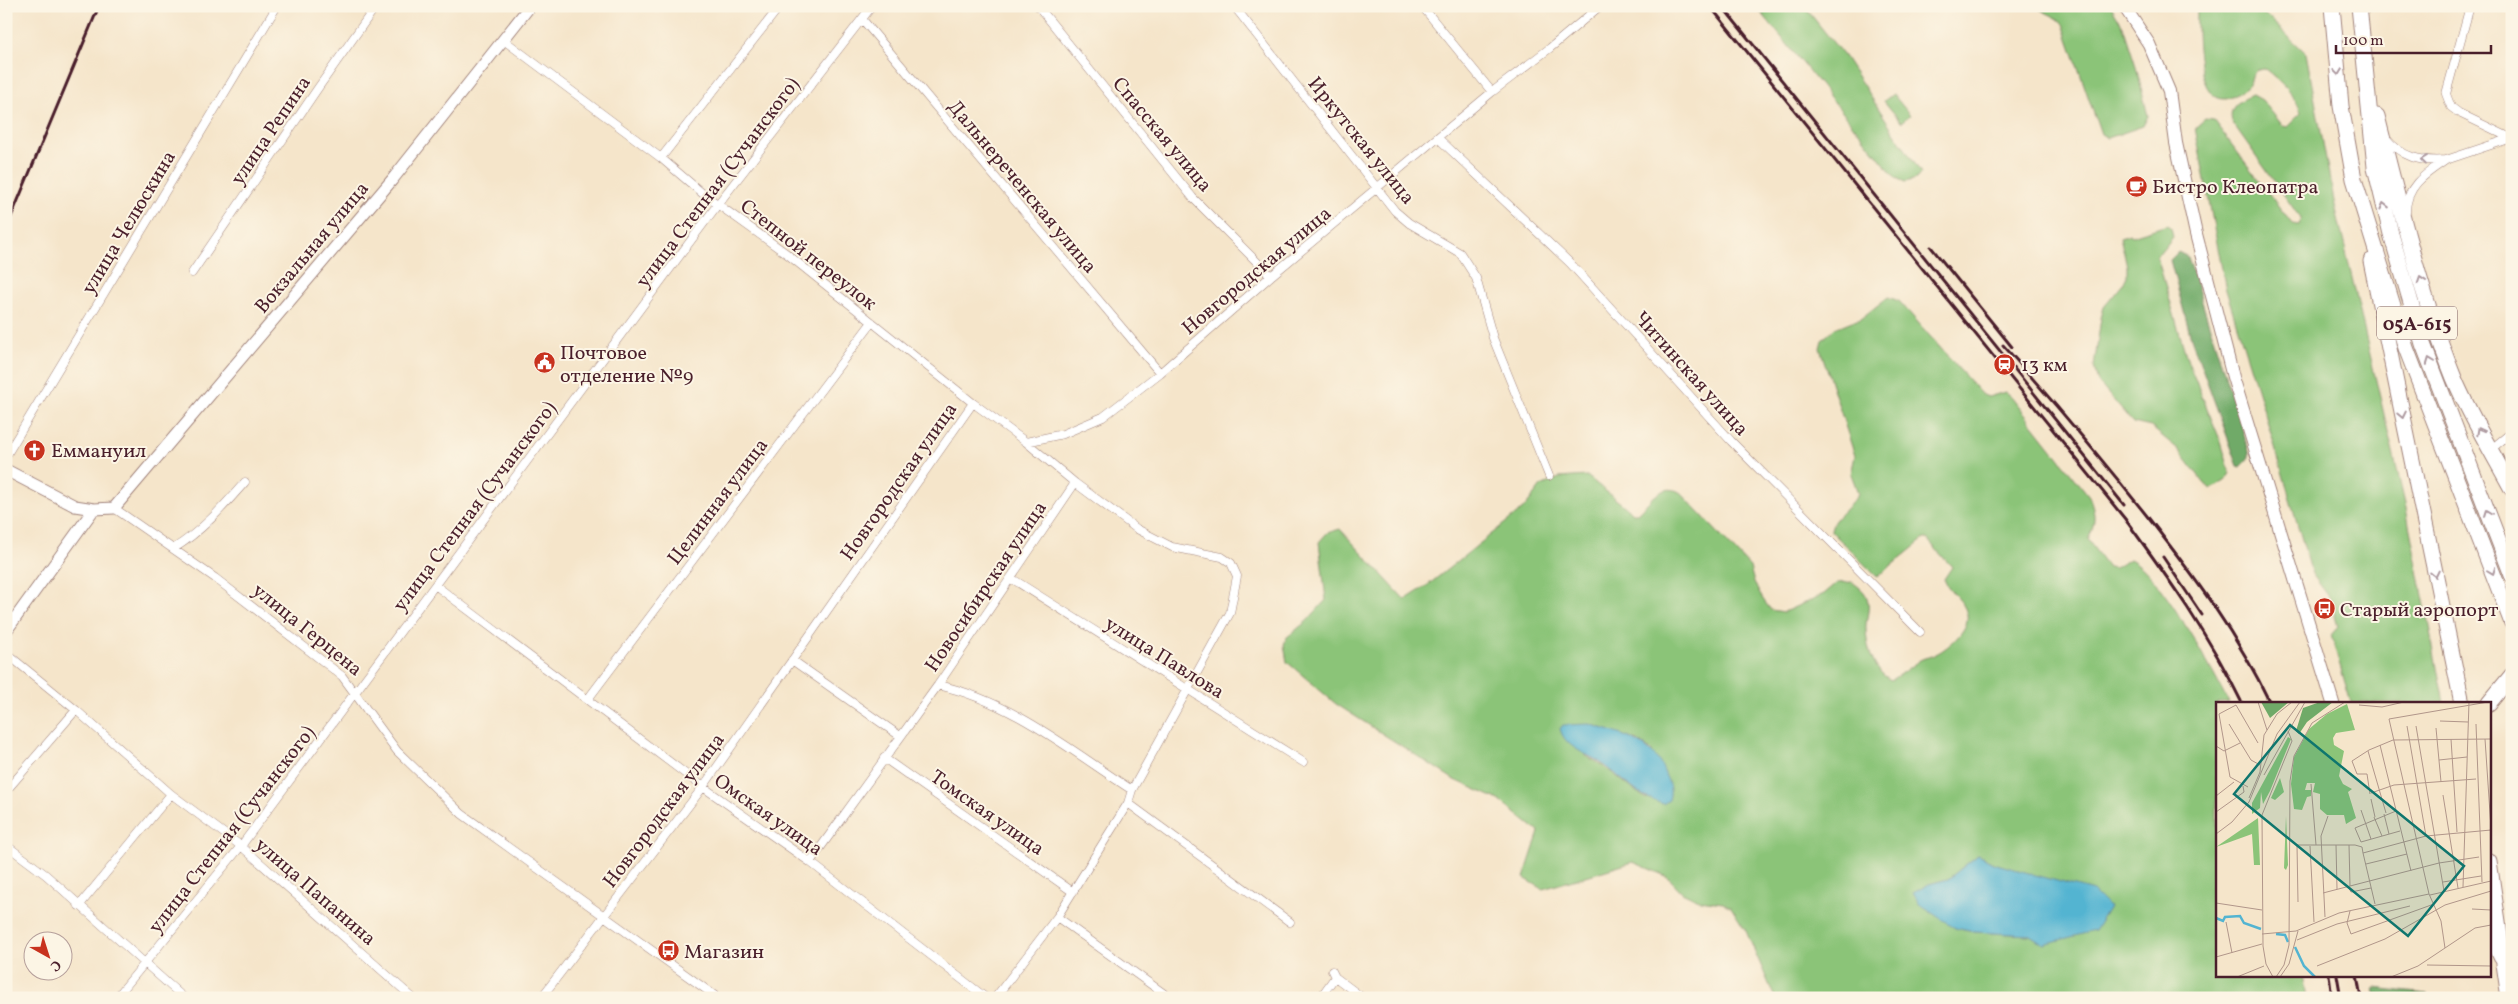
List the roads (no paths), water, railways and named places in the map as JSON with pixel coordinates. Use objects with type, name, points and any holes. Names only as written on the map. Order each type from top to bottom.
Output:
[{"type":"highway","name":"05А-615","points":[[2332,6],[2342,106],[2354,178],[2406,348],[2512,623]]},
{"type":"highway","name":"05А-615","points":[[2359,6],[2374,168],[2391,234],[2423,344],[2512,575]]},
{"type":"highway","points":[[2364,61],[2407,239],[2454,377],[2490,450],[2512,489]]},
{"type":"highway","points":[[2354,178],[2462,702]]},
{"type":"highway","points":[[2490,702],[2512,675]]},
{"type":"highway","points":[[2490,868],[2510,998]]},
{"type":"main road","name":"Вокзальная улица","points":[[114,508],[348,232],[505,41],[530,6]]},
{"type":"main road","points":[[2124,6],[2150,44],[2163,72],[2169,91],[2176,144],[2196,234],[2228,358],[2333,702]]},
{"type":"main road","points":[[6,470],[76,506],[94,509],[114,508]]},
{"type":"main road","points":[[6,631],[94,509]]},
{"type":"main road","points":[[2490,937],[2505,968]]},
{"type":"street","name":"улица Челюскина","points":[[6,456],[277,6]]},
{"type":"street","name":"улица Репина","points":[[192,273],[376,6]]},
{"type":"street","points":[[661,158],[780,6]]},
{"type":"street","name":"улица Степная (Сучанского)","points":[[116,998],[146,964],[241,846],[718,204],[872,6]]},
{"type":"street","name":"Спасская улица","points":[[1038,6],[1193,198],[1271,276]]},
{"type":"street","name":"Иркутская улица","points":[[1234,6],[1323,117],[1394,210],[1409,223],[1460,253],[1476,278],[1494,338],[1549,476]]},
{"type":"street","points":[[1422,6],[1492,92]]},
{"type":"street","name":"Новгородская улица","points":[[544,997],[703,787],[974,403],[1026,442],[1062,434],[1102,416],[1160,373],[1271,276],[1492,92],[1550,48],[1600,6]]},
{"type":"street","points":[[2470,6],[2446,94],[2451,107],[2459,114],[2512,138]]},
{"type":"street","name":"Дальнереченская улица","points":[[862,20],[1160,373]]},
{"type":"street","name":"Степной переулок","points":[[505,41],[661,158],[718,204],[787,254],[974,403]]},
{"type":"street","points":[[2381,132],[2393,146],[2414,159],[2427,162],[2446,160],[2512,138]]},
{"type":"street","name":"Читинская улица","points":[[1438,138],[1570,263],[1731,441],[1920,632]]},
{"type":"street","points":[[2407,239],[2408,198],[2421,177],[2446,160]]},
{"type":"street","name":"Целинная улица","points":[[588,699],[872,322]]},
{"type":"street","points":[[2490,450],[2512,432]]},
{"type":"street","points":[[995,998],[1057,917],[1128,803],[1132,790],[1230,613],[1237,576],[1231,563],[1222,557],[1172,547],[1137,529],[1075,483],[1026,442]]},
{"type":"street","points":[[173,549],[191,538],[205,526],[245,482]]},
{"type":"street","name":"Новосибирская улица","points":[[810,862],[938,685],[1075,483]]},
{"type":"street","name":"улица Герцена","points":[[114,508],[277,624],[342,676],[397,751],[462,814],[718,998]]},
{"type":"street","name":"улица Павлова","points":[[1011,578],[1303,762]]},
{"type":"street","name":"Омская улица","points":[[435,585],[703,787],[810,862],[986,998]]},
{"type":"street","name":"улица Папанина","points":[[6,653],[76,710],[171,794],[241,846],[413,998]]},
{"type":"street","points":[[792,660],[900,736]]},
{"type":"street","points":[[938,685],[966,691],[1011,711],[1132,790]]},
{"type":"street","points":[[6,791],[76,710]]},
{"type":"street","name":"Томская улица","points":[[884,758],[1073,892]]},
{"type":"street","points":[[78,906],[171,794]]},
{"type":"street","points":[[1128,803],[1290,922]]},
{"type":"street","points":[[6,845],[46,875],[78,906],[184,998]]},
{"type":"street","points":[[1057,917],[1170,998]]},
{"type":"street","points":[[1320,998],[1334,974],[1363,998]]},
{"type":"water","points":[[1590,724],[1634,740],[1652,753],[1660,763],[1668,780],[1669,800],[1663,804],[1635,790],[1607,767],[1570,745],[1560,729],[1563,725]]},
{"type":"water","points":[[1978,855],[1993,863],[2093,891],[2109,907],[2094,931],[2044,944],[2030,935],[1974,932],[1955,928],[1920,905],[1913,893],[1929,884],[1948,879]]},
{"type":"railway","points":[[6,229],[99,6]]},
{"type":"railway","points":[[1710,6],[2125,519],[2173,586],[2202,631],[2241,702]]},
{"type":"railway","points":[[1722,6],[2124,505]]},
{"type":"railway","points":[[1931,247],[2012,347]]},
{"type":"railway","points":[[2003,345],[2094,451],[2181,561],[2214,606],[2244,653],[2269,702]]},
{"type":"railway","points":[[2163,557],[2202,615]]},
{"type":"railway","points":[[2329,976],[2332,998]]},
{"type":"railway","points":[[2337,976],[2341,998]]},
{"type":"railway","points":[[2357,976],[2361,998]]},
{"type":"place","name":"Бистро Клеопатра","points":[[2136,186]]},
{"type":"place","name":"Почтовое отделение №9","points":[[544,363]]},
{"type":"place","name":"13 км","points":[[2005,364]]},
{"type":"place","name":"Еммануил","points":[[35,450]]},
{"type":"place","name":"Старый аэропорт","points":[[2324,609]]},
{"type":"place","name":"Магазин","points":[[668,951]]}]
